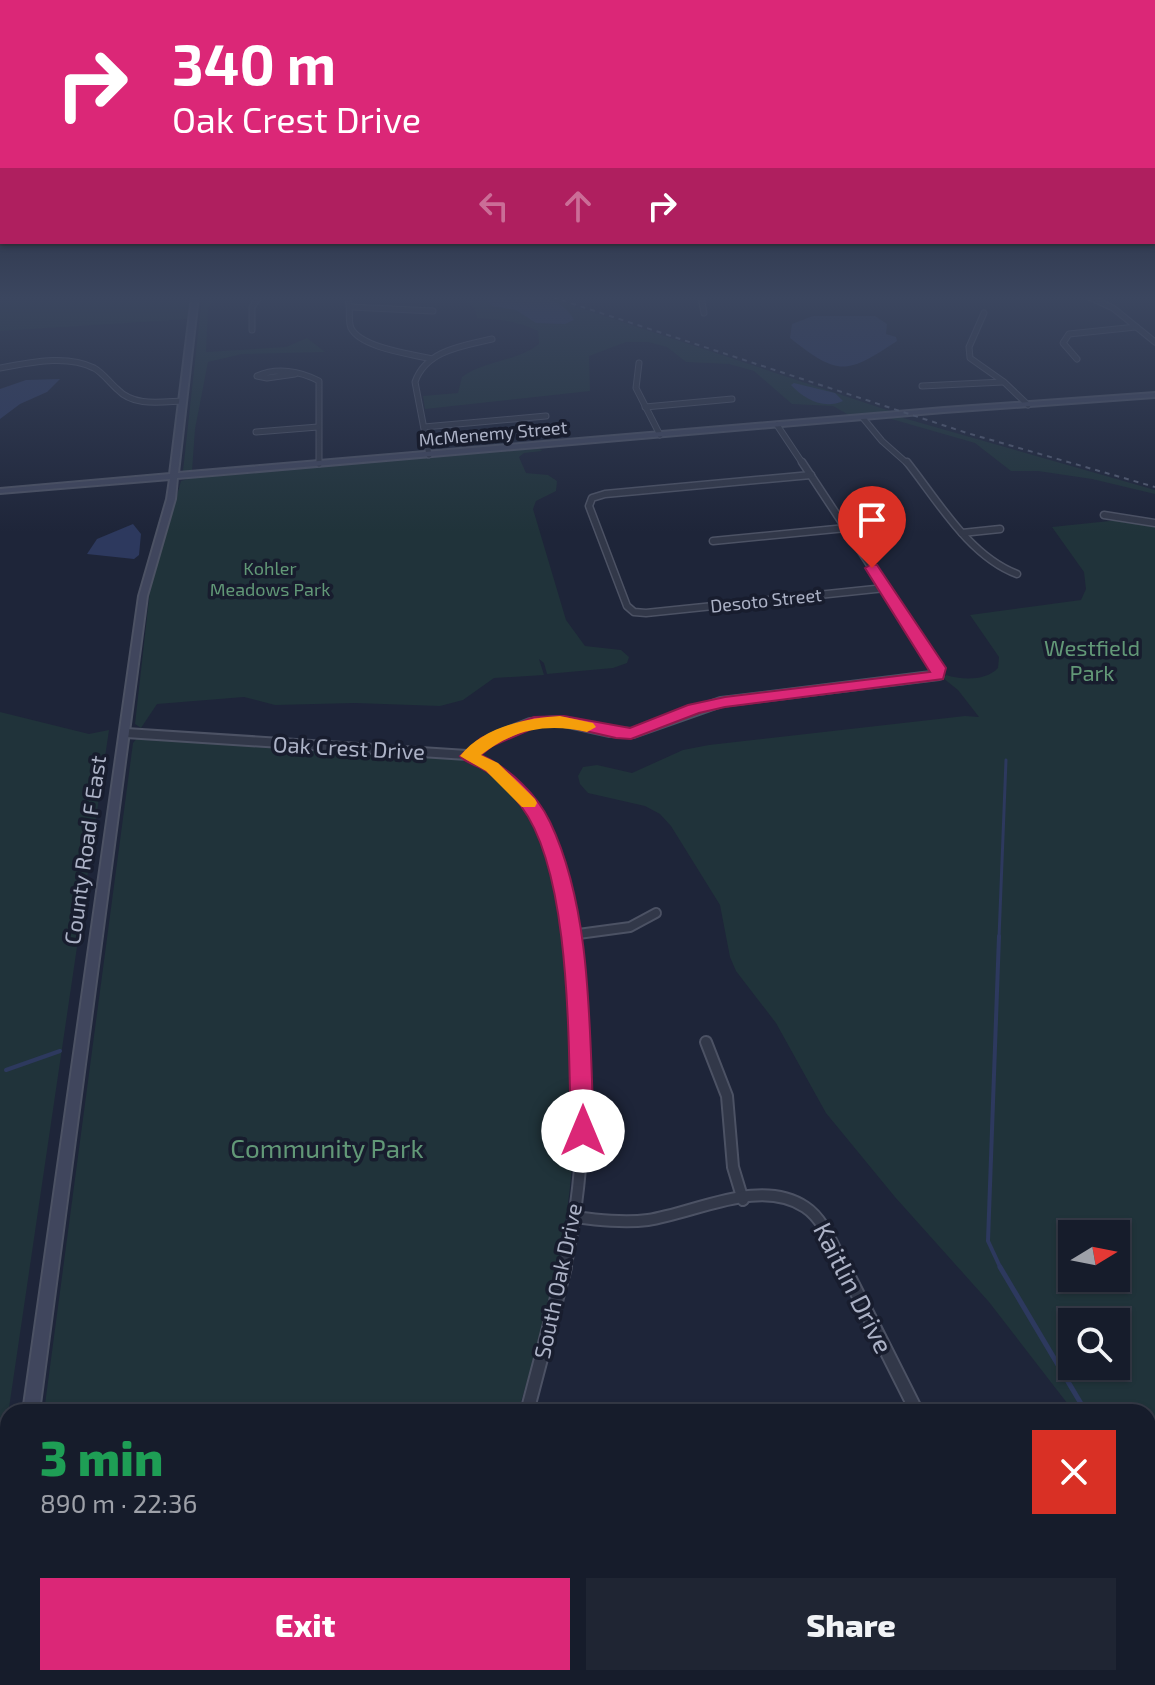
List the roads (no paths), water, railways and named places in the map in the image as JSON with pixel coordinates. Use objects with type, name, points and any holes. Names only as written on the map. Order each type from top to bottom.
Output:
[{"type":"street","points":[[104,376],[129,398],[150,402],[183,401]]},
{"type":"street","name":"County Road F East","points":[[32,1404],[145,587],[167,519],[186,376]]},
{"type":"street","points":[[258,376],[284,376]]},
{"type":"street","points":[[304,376],[320,383],[319,464]]},
{"type":"street","points":[[417,376],[415,378],[429,455]]},
{"type":"street","points":[[637,376],[636,386],[660,435]]},
{"type":"street","points":[[994,376],[1028,405]]},
{"type":"street","points":[[922,386],[1004,382]]},
{"type":"street","name":"McMenemy Street","points":[[0,491],[1155,395]]},
{"type":"street","points":[[645,407],[732,399]]},
{"type":"street","points":[[424,427],[546,416]]},
{"type":"street","points":[[863,418],[882,441],[903,457],[962,533],[994,565],[1017,574]]},
{"type":"street","points":[[469,756],[487,742],[534,722],[564,721],[631,734],[694,709],[721,702],[939,675],[938,668],[777,425]]},
{"type":"street","points":[[256,432],[318,427]]},
{"type":"street","name":"Desoto Street","points":[[811,475],[601,495],[589,500],[625,603],[632,611],[646,613],[885,588]]},
{"type":"street","points":[[1104,515],[1155,523]]},
{"type":"street","points":[[713,541],[846,528]]},
{"type":"street","points":[[962,533],[1000,529]]},
{"type":"street","name":"Oak Crest Drive","points":[[126,733],[469,756]]},
{"type":"street","name":"South Oak Drive","points":[[469,756],[487,763],[501,775],[526,799],[541,821],[560,880],[571,935],[583,1107],[574,1217],[558,1298],[529,1404]]},
{"type":"street","points":[[571,935],[630,927],[656,913]]},
{"type":"street","points":[[706,1042],[727,1096],[733,1167],[743,1200]]},
{"type":"street","name":"Kaitlin Drive","points":[[574,1217],[649,1220],[743,1200],[782,1196],[797,1200],[816,1215],[913,1404]]},
{"type":"water","points":[[60,379],[47,392],[20,404],[0,419],[0,389],[26,380]]},
{"type":"water","points":[[794,383],[835,393],[843,401],[829,404],[815,402],[796,390],[791,385]]},
{"type":"water","points":[[133,524],[141,534],[139,555],[134,559],[87,554],[97,539]]},
{"type":"waterway","points":[[999,938],[1006,760]]},
{"type":"waterway","points":[[999,936],[988,1241],[1000,1268]]},
{"type":"waterway","points":[[6,1070],[60,1051]]},
{"type":"waterway","points":[[1000,1268],[1081,1404]]},
{"type":"railway","points":[[792,376],[967,433],[1155,487]]},
{"type":"park label","name":"Kohler Meadows Park","points":[[270,579]]},
{"type":"park label","name":"Westfield Park","points":[[1092,660]]},
{"type":"park label","name":"Community Park","points":[[327,1149]]}]
